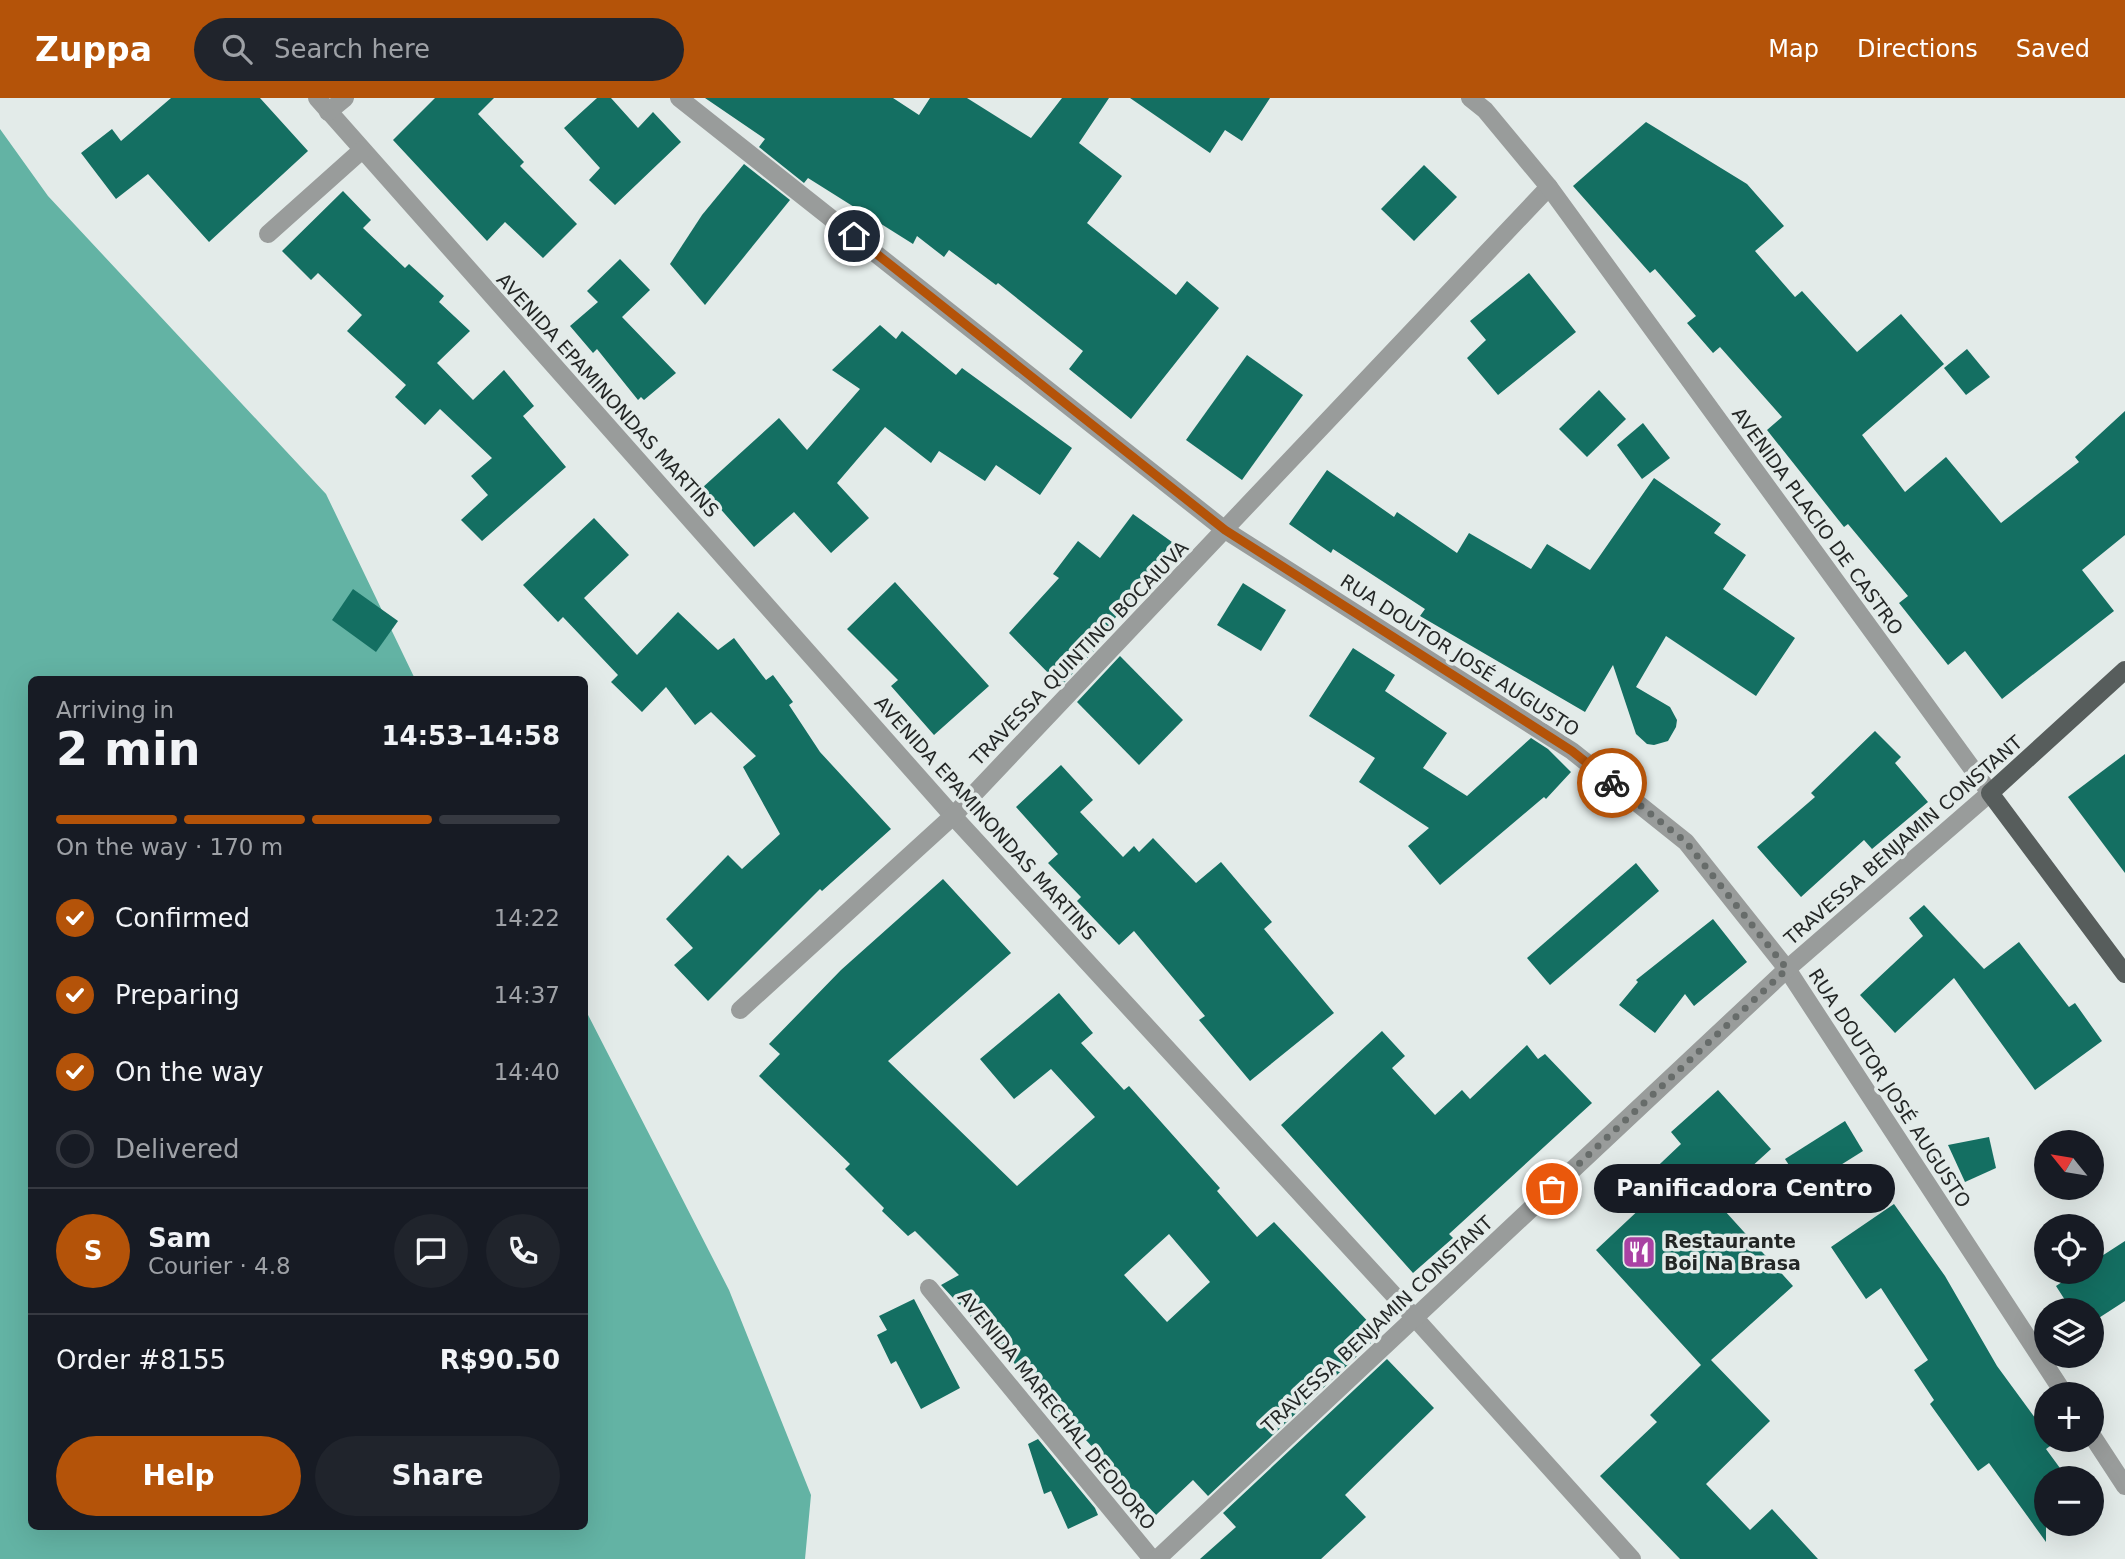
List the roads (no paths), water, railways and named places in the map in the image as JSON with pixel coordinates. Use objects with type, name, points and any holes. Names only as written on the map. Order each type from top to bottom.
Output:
[{"type":"main road","name":"TRAVESSA BENJAMIN CONSTANT","points":[[1990,793],[2125,670]]},
{"type":"main road","name":"AVENIDA PLACIO DE CASTRO","points":[[1990,793],[2125,974]]},
{"type":"street","name":"AVENIDA EPAMINONDAS MARTINS","points":[[317,98],[953,816],[1414,1317],[1632,1559]]},
{"type":"street","points":[[328,112],[345,98]]},
{"type":"street","name":"RUA DOUTOR JOSÉ AUGUSTO","points":[[679,98],[1225,530],[1572,751],[1686,842],[1787,969],[2057,1382]]},
{"type":"street","name":"AVENIDA PLACIO DE CASTRO","points":[[1470,98],[1485,110],[1549,187],[1990,793]]},
{"type":"street","points":[[268,234],[362,150]]},
{"type":"street","name":"TRAVESSA QUINTINO BOCAIUVA","points":[[740,1010],[953,816],[1549,187]]},
{"type":"street","name":"TRAVESSA BENJAMIN CONSTANT","points":[[1155,1559],[1787,969],[1990,793]]},
{"type":"street","name":"AVENIDA MARECHAL DEODORO","points":[[929,1288],[1155,1559]]},
{"type":"street","points":[[2103,1452],[2125,1486]]},
{"type":"place","name":"Panificadora Centro","points":[[1552,1189]]},
{"type":"place","name":"Restaurante Boi Na Brasa","points":[[1639,1252]]}]
